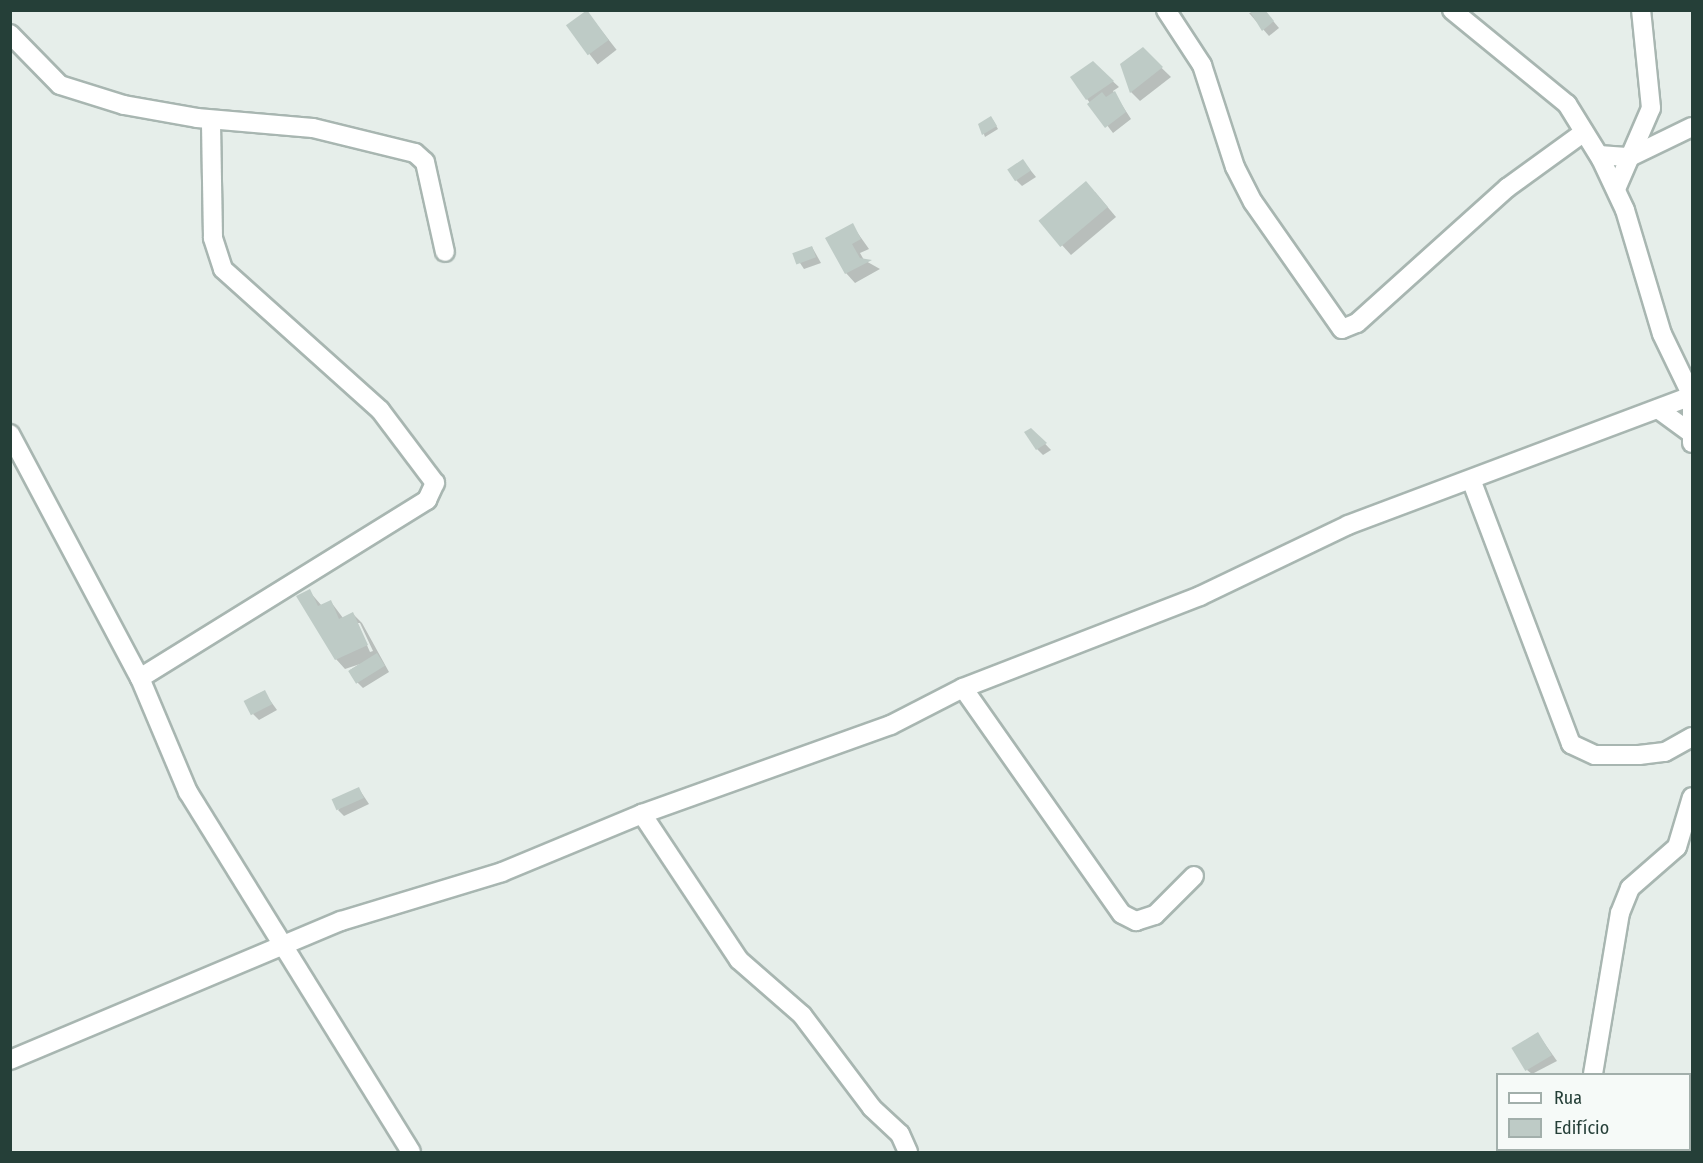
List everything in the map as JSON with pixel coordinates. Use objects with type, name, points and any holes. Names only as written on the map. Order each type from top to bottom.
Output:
[{"type":"street","points":[[1166,10],[1202,65],[1235,167],[1253,202],[1342,329],[1357,323],[1507,188],[1584,132]]},
{"type":"street","points":[[1452,10],[1567,104],[1599,155],[1616,189],[1662,334],[1692,396],[1692,438]]},
{"type":"street","points":[[1616,189],[1651,108],[1641,10]]},
{"type":"street","points":[[10,34],[60,85],[124,105],[211,120],[313,128],[421,156],[445,252]]},
{"type":"street","points":[[140,678],[427,500],[435,483],[380,410],[223,268],[213,238],[211,120]]},
{"type":"street","points":[[1599,155],[1630,157],[1692,127]]},
{"type":"street","points":[[10,1060],[341,921],[502,872],[642,814],[891,725],[963,688],[1200,596],[1347,525],[1472,482],[1692,396]]},
{"type":"street","points":[[1658,409],[1692,438]]},
{"type":"street","points":[[10,434],[140,678],[188,792],[280,948],[411,1152]]},
{"type":"street","points":[[1472,482],[1571,744],[1595,755],[1639,755],[1665,752],[1692,737]]},
{"type":"street","points":[[963,688],[1122,914],[1136,921],[1155,915],[1194,876]]},
{"type":"street","points":[[1593,1073],[1620,913],[1630,888],[1677,847],[1692,797]]},
{"type":"street","points":[[642,814],[739,960],[802,1015],[872,1108],[900,1134],[908,1152]]},
{"type":"building","points":[[587,10],[609,40],[588,55],[566,25]]},
{"type":"building","points":[[1249,10],[1265,10],[1274,21],[1262,31]]},
{"type":"building","points":[[1143,47],[1163,67],[1130,93],[1120,64]]},
{"type":"building","points":[[1093,61],[1114,81],[1086,100],[1070,77]]},
{"type":"building","points":[[1115,91],[1126,112],[1105,128],[1087,104],[1102,92],[1106,97]]},
{"type":"building","points":[[991,116],[997,126],[982,135],[978,124]]},
{"type":"building","points":[[1023,159],[1031,171],[1015,181],[1007,170]]},
{"type":"building","points":[[1086,181],[1108,207],[1060,247],[1039,221]]},
{"type":"building","points":[[853,223],[861,239],[852,244],[860,258],[872,260],[845,274],[825,238]]},
{"type":"building","points":[[812,246],[816,257],[796,264],[792,253]]},
{"type":"building","points":[[1031,428],[1047,443],[1036,450],[1024,432]]},
{"type":"building","points":[[310,589],[318,606],[331,600],[339,619],[353,612],[368,645],[335,660],[296,596]]},
{"type":"building","points":[[377,653],[385,666],[356,684],[348,671]]},
{"type":"building","points":[[265,690],[272,704],[251,715],[244,701]]},
{"type":"building","points":[[359,787],[364,798],[336,810],[332,799]]},
{"type":"building","points":[[1538,1032],[1552,1055],[1525,1071],[1511,1048]]}]
